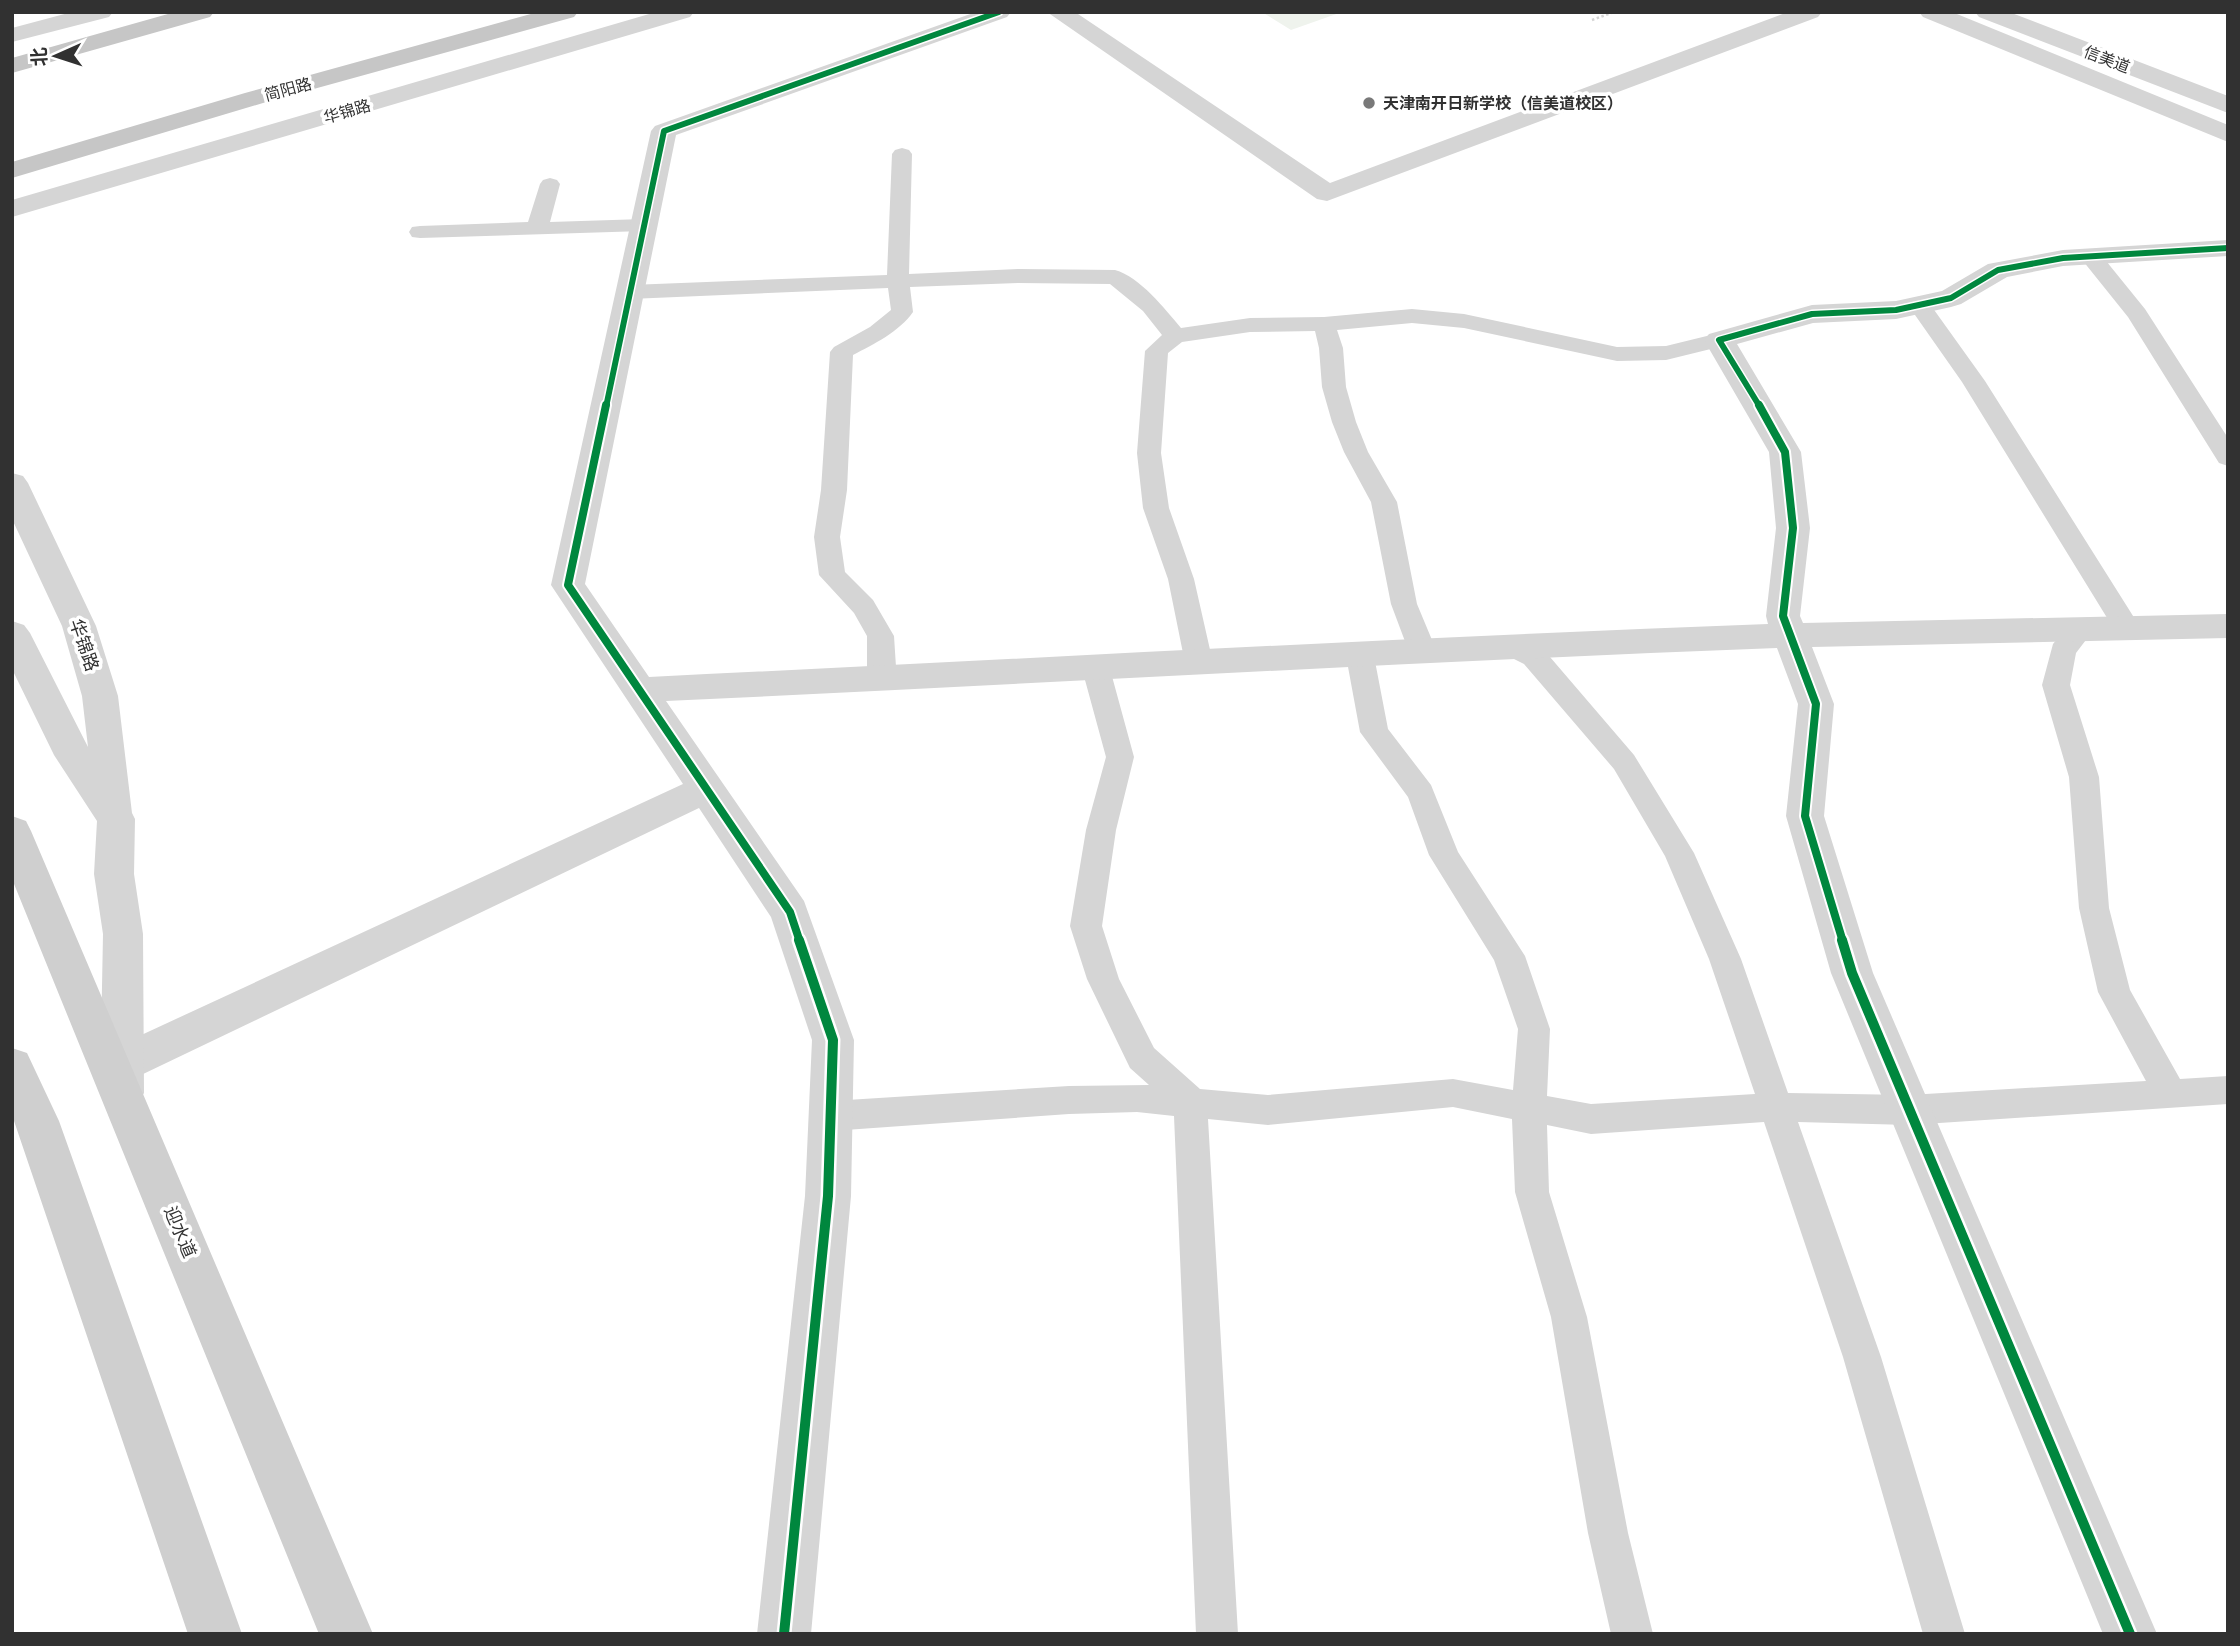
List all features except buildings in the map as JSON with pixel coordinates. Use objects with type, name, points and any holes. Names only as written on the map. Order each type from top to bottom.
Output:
[{"type":"highway","points":[[12,66],[202,12]]},
{"type":"highway","name":"简阳路","points":[[12,170],[254,98],[566,12]]},
{"type":"main road","name":"迎水道","points":[[12,831],[123,1078],[346,1634]]},
{"type":"main road","points":[[12,1066],[215,1634]]},
{"type":"street","points":[[12,35],[101,12]]},
{"type":"street","name":"华锦路","points":[[12,209],[682,12]]},
{"type":"street","points":[[784,1634],[828,1196],[833,1040],[790,912],[568,585],[664,131],[999,12]]},
{"type":"street","points":[[1059,12],[1327,193],[1810,12]]},
{"type":"street","points":[[1931,12],[2228,134]]},
{"type":"street","name":"信美道","points":[[1987,12],[2228,105]]},
{"type":"street","name":"信美道","points":[[2034,12],[2228,86]]},
{"type":"street","points":[[2130,1634],[1852,974],[1805,816],[1816,704],[1783,616],[1793,528],[1785,452],[1719,340],[1812,314],[1896,310],[1951,298],[1998,270],[2063,258],[2228,248]]},
{"type":"street","name":"华锦路","points":[[12,483],[82,638],[100,696],[116,819],[114,874],[122,934],[123,1078]]},
{"type":"street","points":[[639,690],[1360,656],[1512,646],[1790,635],[2228,626]]},
{"type":"street","points":[[12,632],[73,755],[116,819]]},
{"type":"street","points":[[123,1078],[706,789]]},
{"type":"lane","points":[[881,680],[882,643],[870,616],[832,575],[827,537],[834,490],[842,352],[878,332],[902,312],[898,281],[902,154]]},
{"type":"lane","points":[[537,228],[550,184]]},
{"type":"lane","points":[[420,232],[644,225]]},
{"type":"lane","points":[[2090,256],[2137,314],[2228,458]]},
{"type":"lane","points":[[630,292],[1018,276],[1115,277],[1151,306],[1175,336]]},
{"type":"lane","points":[[1919,305],[1973,381],[2127,627]]},
{"type":"lane","points":[[1199,663],[1181,579],[1156,508],[1149,453],[1157,351],[1175,336],[1250,325],[1324,324],[1412,316],[1464,321],[1617,354],[1666,354],[1719,340]]},
{"type":"lane","points":[[1324,324],[1331,348],[1334,387],[1344,422],[1356,452],[1384,502],[1404,604],[1423,652]]},
{"type":"lane","points":[[2082,628],[2063,652],[2056,685],[2084,777],[2094,908],[2113,992],[2171,1094]]},
{"type":"lane","points":[[1512,646],[1534,657],[1624,762],[1679,853],[1725,959],[1862,1357],[1944,1634]]},
{"type":"lane","points":[[1360,656],[1374,732],[1422,793],[1444,855],[1509,956],[1534,1029],[1529,1109],[1532,1192],[1569,1317],[1608,1533],[1632,1634]]},
{"type":"lane","points":[[1096,669],[1120,757],[1101,830],[1086,926],[1103,979],[1142,1058],[1190,1101],[1217,1634]]},
{"type":"lane","points":[[831,1116],[1137,1098],[1268,1110],[1453,1093],[1591,1119],[1775,1107],[1909,1110],[2228,1090]]},
{"type":"path","points":[[1592,20],[1614,12]]},
{"type":"shaded area","points":[[1262,12],[1342,12],[1291,30]]},
{"type":"cycle path","points":[[784,1634],[828,1196],[833,1040],[790,912],[568,585],[664,131],[999,12]]},
{"type":"cycle path","points":[[2130,1634],[1852,973],[1805,816],[1816,704],[1783,616],[1793,528],[1785,452],[1719,340],[1812,314],[1896,310],[1951,298],[1998,270],[2063,258],[2228,248]]},
{"type":"place","name":"天津南开日新学校（信美道校区）","points":[[1369,103]]}]
